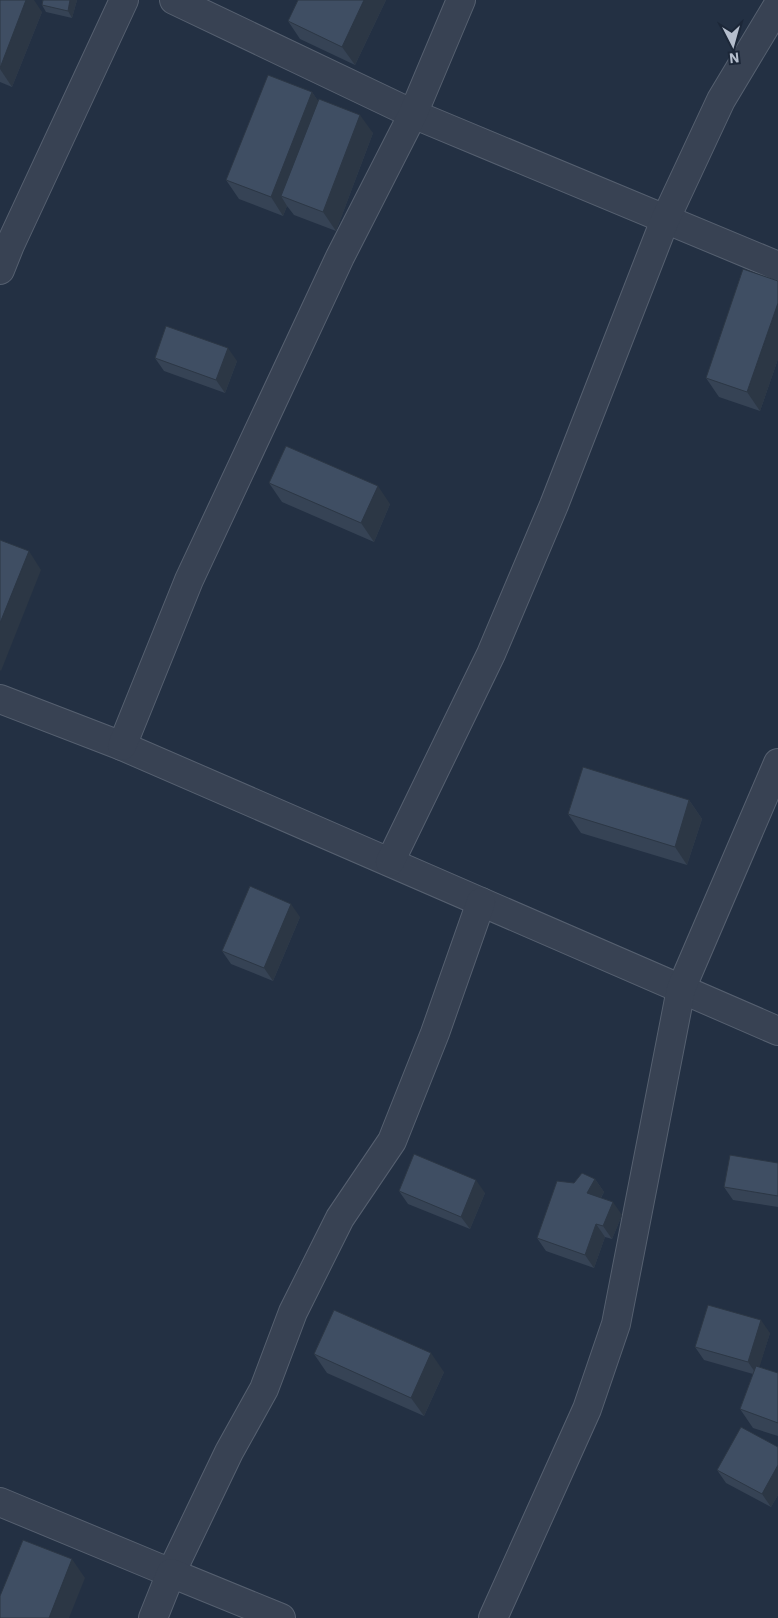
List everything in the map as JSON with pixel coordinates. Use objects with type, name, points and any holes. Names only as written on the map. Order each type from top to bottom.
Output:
[{"type":"street","points":[[0,270],[10,244],[124,0]]},
{"type":"street","points":[[174,0],[413,114],[778,266]]},
{"type":"street","points":[[122,746],[189,580],[340,257],[413,114],[461,0]]},
{"type":"street","points":[[390,862],[492,654],[554,505],[666,220],[722,100],[778,5]]},
{"type":"street","points":[[0,699],[122,746],[778,1031]]},
{"type":"street","points":[[493,1618],[587,1409],[616,1324],[681,989],[778,763]]},
{"type":"street","points":[[153,1618],[171,1573],[229,1452],[264,1389],[293,1312],[340,1218],[392,1141],[435,1032],[481,902]]},
{"type":"street","points":[[0,1502],[281,1618]]},
{"type":"building","points":[[0,0],[26,0],[0,68]]},
{"type":"building","points":[[43,0],[70,0],[68,11],[42,5]]},
{"type":"building","points":[[298,0],[364,0],[342,47],[288,21]]},
{"type":"building","points":[[268,75],[312,92],[271,197],[226,180]]},
{"type":"building","points":[[319,99],[360,115],[323,212],[281,196]]},
{"type":"building","points":[[743,269],[778,281],[778,303],[747,392],[706,378]]},
{"type":"building","points":[[166,326],[228,348],[216,380],[155,358]]},
{"type":"building","points":[[286,446],[378,486],[361,523],[269,483]]},
{"type":"building","points":[[0,540],[29,551],[0,623]]},
{"type":"building","points":[[583,767],[689,800],[675,847],[568,814]]},
{"type":"building","points":[[250,886],[291,904],[264,968],[222,951]]},
{"type":"building","points":[[414,1154],[476,1180],[461,1217],[399,1191]]},
{"type":"building","points":[[730,1155],[778,1163],[778,1196],[724,1187]]},
{"type":"building","points":[[582,1173],[595,1179],[587,1193],[613,1202],[603,1226],[596,1224],[585,1255],[537,1238],[557,1181],[574,1183]]},
{"type":"building","points":[[708,1305],[761,1320],[748,1362],[695,1347]]},
{"type":"building","points":[[334,1310],[431,1353],[411,1398],[314,1354]]},
{"type":"building","points":[[756,1366],[778,1373],[778,1423],[740,1409]]},
{"type":"building","points":[[741,1427],[778,1447],[778,1465],[762,1494],[717,1470]]},
{"type":"building","points":[[23,1540],[72,1559],[49,1618],[0,1618],[0,1596]]}]
